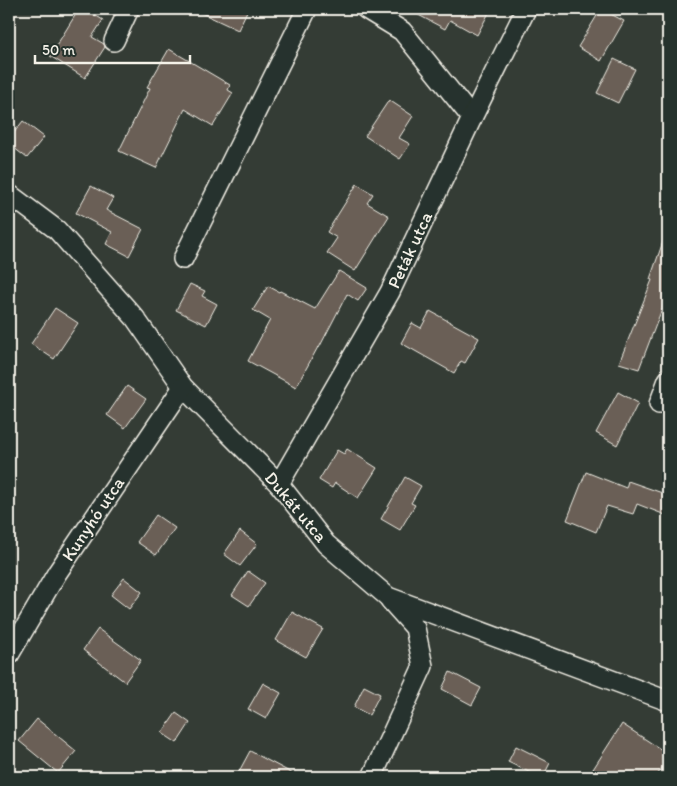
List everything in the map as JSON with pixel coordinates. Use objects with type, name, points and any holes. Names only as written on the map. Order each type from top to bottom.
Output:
[{"type":"street","points":[[114,41],[129,9]]},
{"type":"street","points":[[183,259],[307,9]]},
{"type":"street","points":[[366,9],[402,31],[472,118]]},
{"type":"street","name":"Peták utca","points":[[279,484],[390,292],[526,9]]},
{"type":"street","name":"Dukát utca","points":[[9,194],[58,230],[135,318],[183,387],[279,484],[326,544],[388,597],[668,701]]},
{"type":"street","points":[[659,404],[668,380]]},
{"type":"street","name":"Kunyhó utca","points":[[9,655],[57,573],[183,387]]},
{"type":"street","points":[[372,777],[423,666],[415,628],[388,597]]},
{"type":"building","points":[[79,9],[85,9],[103,20],[92,37],[104,44],[105,47],[85,78],[50,56]]},
{"type":"building","points":[[193,9],[248,9],[238,30]]},
{"type":"building","points":[[407,9],[491,9],[477,35],[450,20],[445,29]]},
{"type":"building","points":[[601,9],[624,21],[601,61],[578,47]]},
{"type":"building","points":[[169,49],[230,85],[228,90],[233,93],[213,126],[185,109],[156,168],[119,151],[150,88],[147,87]]},
{"type":"building","points":[[614,59],[635,69],[618,103],[597,93]]},
{"type":"building","points":[[389,100],[413,116],[399,138],[410,144],[400,159],[365,136]]},
{"type":"building","points":[[23,121],[44,137],[27,158],[9,144],[9,139]]},
{"type":"building","points":[[357,184],[373,194],[367,203],[389,216],[355,271],[327,253],[337,238],[327,232]]},
{"type":"building","points":[[91,186],[113,198],[106,210],[143,229],[129,256],[106,244],[112,232],[76,213]]},
{"type":"building","points":[[666,233],[668,233],[668,293],[639,369],[619,363],[652,280],[650,279]]},
{"type":"building","points":[[339,271],[367,288],[358,301],[347,294],[296,387],[248,361],[270,320],[253,310],[268,286],[315,309]]},
{"type":"building","points":[[190,284],[205,291],[202,296],[217,304],[206,325],[176,310]]},
{"type":"building","points":[[55,308],[78,323],[54,359],[31,344]]},
{"type":"building","points":[[430,311],[479,338],[465,363],[461,361],[454,373],[401,343],[412,323],[421,328]]},
{"type":"building","points":[[127,386],[146,399],[125,428],[107,415]]},
{"type":"building","points":[[618,392],[638,403],[617,445],[596,433]]},
{"type":"building","points":[[347,449],[377,468],[358,498],[335,483],[332,488],[319,480],[337,450],[344,454]]},
{"type":"building","points":[[586,472],[626,488],[628,481],[668,495],[668,516],[637,504],[633,514],[607,506],[596,532],[567,520]]},
{"type":"building","points":[[405,477],[421,486],[411,503],[415,505],[400,530],[381,519]]},
{"type":"building","points":[[156,515],[175,528],[156,555],[137,542]]},
{"type":"building","points":[[240,531],[257,544],[240,566],[224,554]]},
{"type":"building","points":[[248,571],[265,583],[249,606],[232,595]]},
{"type":"building","points":[[124,578],[142,592],[129,609],[111,595]]},
{"type":"building","points":[[292,612],[323,629],[306,657],[276,640]]},
{"type":"building","points":[[98,629],[141,660],[125,682],[83,650]]},
{"type":"building","points":[[450,672],[481,688],[472,705],[442,689]]},
{"type":"building","points":[[263,683],[281,693],[266,719],[248,709]]},
{"type":"building","points":[[364,686],[380,694],[369,715],[354,707]]},
{"type":"building","points":[[176,713],[190,723],[177,743],[162,733]]},
{"type":"building","points":[[37,719],[76,751],[58,773],[19,741]]},
{"type":"building","points":[[622,724],[668,754],[668,759],[656,777],[588,777]]},
{"type":"building","points":[[516,746],[550,763],[543,777],[539,777],[508,762]]},
{"type":"building","points":[[250,751],[299,777],[236,777]]}]
